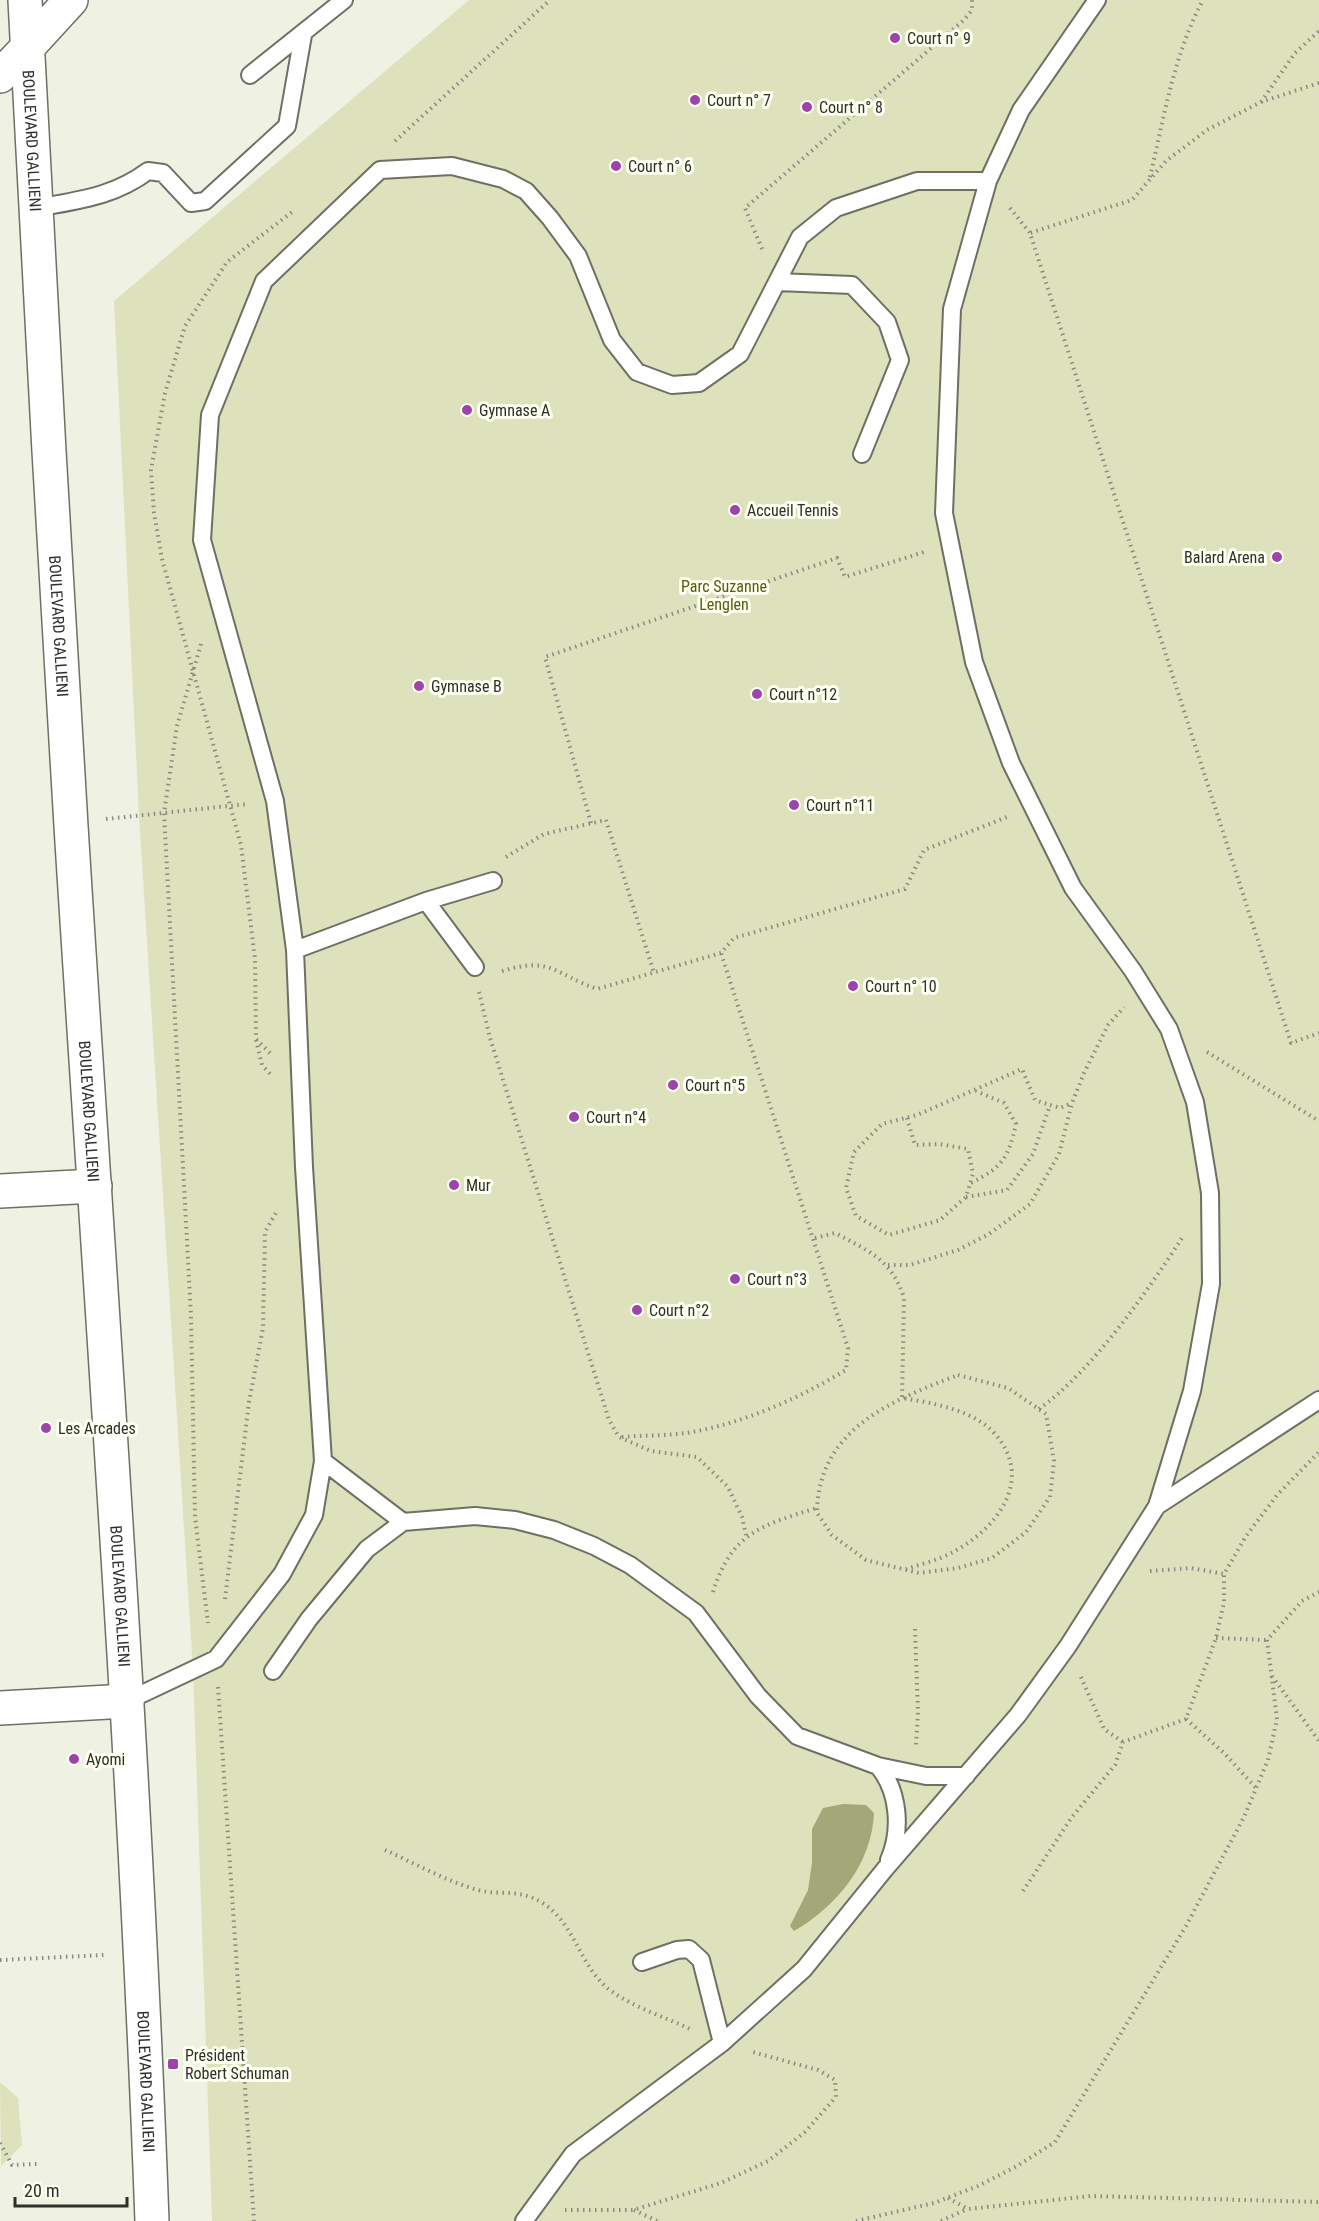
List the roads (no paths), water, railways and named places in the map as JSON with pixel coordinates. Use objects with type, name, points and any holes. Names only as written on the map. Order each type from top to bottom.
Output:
[{"type":"main road","name":"BOULEVARD GALLIENI","points":[[25,0],[71,822],[127,1701],[141,1954],[152,2221]]},
{"type":"main road","points":[[0,76],[71,0]]},
{"type":"main road","points":[[0,1191],[95,1186]]},
{"type":"main road","points":[[0,1707],[127,1701]]},
{"type":"lane","points":[[250,75],[344,0]]},
{"type":"lane","points":[[527,2216],[573,2154],[722,2043],[804,1969],[885,1869],[1018,1715],[1068,1646],[1157,1506],[1192,1391],[1211,1284],[1210,1193],[1195,1102],[1169,1029],[1073,888],[1011,763],[974,662],[944,513],[952,309],[988,181],[1021,110],[1097,0]]},
{"type":"lane","points":[[37,208],[107,194],[128,186],[148,171],[163,173],[191,203],[205,201],[287,126],[303,35]]},
{"type":"lane","points":[[127,1701],[216,1659],[282,1574],[314,1515],[323,1461],[304,1167],[295,950],[275,801],[202,540],[210,415],[264,281],[380,170],[452,166],[503,179],[526,191],[550,218],[578,256],[612,339],[637,372],[672,385],[699,383],[740,354],[800,237],[836,208],[917,181],[988,181]]},
{"type":"lane","points":[[777,282],[852,285],[887,322],[900,360],[862,454]]},
{"type":"lane","points":[[295,950],[426,901],[493,881]]},
{"type":"lane","points":[[426,901],[475,967]]},
{"type":"lane","points":[[1157,1506],[1319,1400]]},
{"type":"lane","points":[[323,1461],[403,1522]]},
{"type":"lane","points":[[273,1671],[309,1619],[367,1548],[403,1522],[475,1516],[515,1520],[554,1530],[594,1546],[630,1565],[696,1613],[758,1696],[797,1736],[878,1766],[914,1773],[966,1776]]},
{"type":"lane","points":[[878,1766],[888,1779],[896,1807],[893,1851],[885,1869]]},
{"type":"lane","points":[[642,1962],[677,1950],[689,1949],[701,1960],[722,2043]]},
{"type":"place","name":"Court n° 9","points":[[895,38]]},
{"type":"place","name":"Court n° 7","points":[[695,100]]},
{"type":"place","name":"Court n° 8","points":[[807,107]]},
{"type":"place","name":"Court n° 6","points":[[616,166]]},
{"type":"place","name":"Gymnase A","points":[[467,410]]},
{"type":"place","name":"Accueil Tennis","points":[[735,510]]},
{"type":"place","name":"Balard Arena","points":[[1277,557]]},
{"type":"place","name":"Gymnase B","points":[[419,686]]},
{"type":"place","name":"Court n°12","points":[[757,694]]},
{"type":"place","name":"Court n°11","points":[[794,805]]},
{"type":"place","name":"Court n° 10","points":[[853,986]]},
{"type":"place","name":"Court n°5","points":[[673,1085]]},
{"type":"place","name":"Court n°4","points":[[574,1117]]},
{"type":"place","name":"Mur","points":[[454,1185]]},
{"type":"place","name":"Court n°3","points":[[735,1279]]},
{"type":"place","name":"Court n°2","points":[[637,1310]]},
{"type":"place","name":"Les Arcades","points":[[46,1428]]},
{"type":"place","name":"Ayomi","points":[[74,1759]]},
{"type":"place","name":"Président Robert Schuman","points":[[173,2064]]},
{"type":"park label","name":"Parc Suzanne Lenglen","points":[[724,595]]}]
